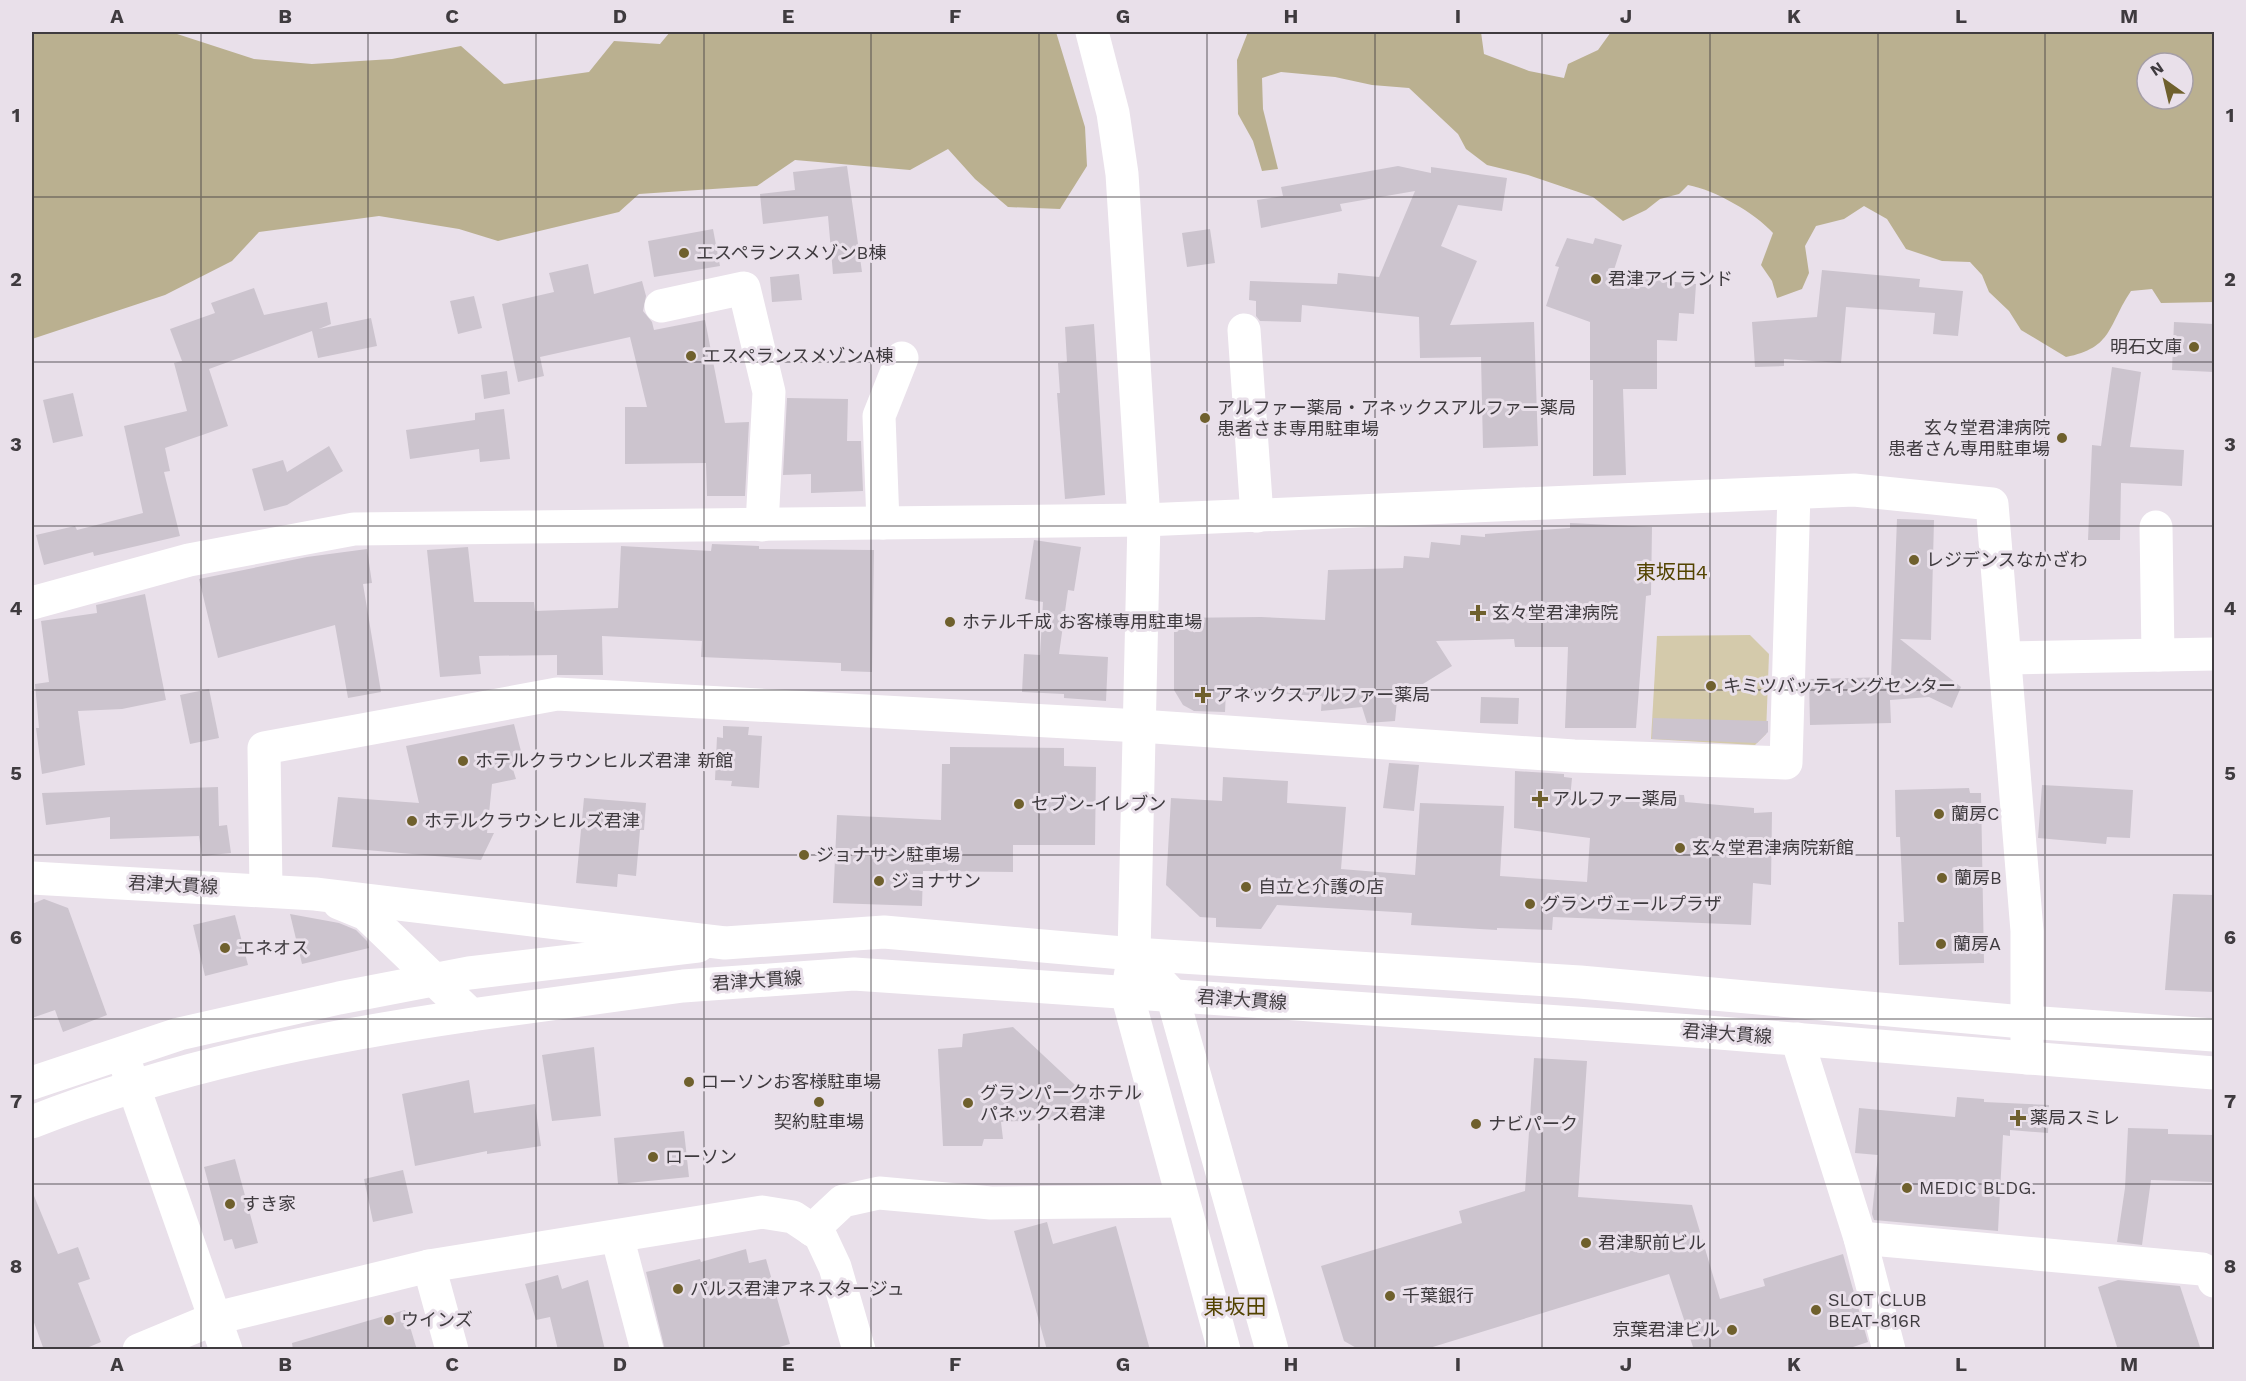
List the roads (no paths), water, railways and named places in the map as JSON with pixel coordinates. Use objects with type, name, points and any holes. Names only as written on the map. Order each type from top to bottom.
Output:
[{"type":"street","points":[[1092,32],[1113,113],[1122,174],[1144,520],[1134,954],[1127,994],[1224,1350]]},
{"type":"street","points":[[661,306],[744,288],[769,392],[762,525]]},
{"type":"street","points":[[1244,330],[1257,516]]},
{"type":"street","points":[[883,523],[879,417],[902,358]]},
{"type":"street","points":[[32,603],[189,560],[354,529],[1144,520],[1854,490],[1992,504],[2027,931],[2029,1022],[2027,1058]]},
{"type":"street","points":[[266,890],[264,748],[557,694],[1140,726],[1574,756],[1786,763],[1794,493]]},
{"type":"street","points":[[2156,527],[2158,655]]},
{"type":"street","points":[[2006,658],[2214,654]]},
{"type":"street","name":"君津大貫線","points":[[32,878],[315,894],[725,943],[884,932],[1134,954],[1580,982],[2029,1022],[2214,1035]]},
{"type":"street","name":"君津大貫線","points":[[315,894],[366,914],[471,1015],[683,986],[854,974],[1127,994],[1172,994],[2214,1073]]},
{"type":"street","points":[[32,1083],[179,1034],[435,979],[725,943]]},
{"type":"street","points":[[1134,954],[1172,994],[1272,1350]]},
{"type":"street","points":[[32,1122],[189,1069],[348,1033],[471,1015]]},
{"type":"street","points":[[1797,1040],[1860,1238],[1889,1350]]},
{"type":"street","points":[[122,1053],[226,1350]]},
{"type":"street","points":[[812,1230],[843,1201],[879,1193],[991,1203],[1183,1201]]},
{"type":"street","points":[[139,1350],[216,1318],[429,1266],[762,1212],[793,1217],[820,1235],[835,1267],[859,1350]]},
{"type":"street","points":[[617,1236],[647,1350]]},
{"type":"street","points":[[1860,1238],[2202,1269],[2212,1274],[2214,1281]]},
{"type":"street","points":[[429,1266],[452,1350]]},
{"type":"place","name":"エスペランスメゾンB棟","points":[[684,253]]},
{"type":"place","name":"君津アイランド","points":[[1596,279]]},
{"type":"place","name":"明石文庫","points":[[2194,347]]},
{"type":"place","name":"エスペランスメゾンA棟","points":[[691,356]]},
{"type":"place","name":"アルファー薬局・アネックスアルファー薬局 患者さま専用駐車場","points":[[1205,418]]},
{"type":"place","name":"玄々堂君津病院 患者さん専用駐車場","points":[[2062,438]]},
{"type":"place","name":"レジデンスなかざわ","points":[[1914,560]]},
{"type":"place","name":"玄々堂君津病院","points":[[1478,613]]},
{"type":"place","name":"ホテル千成 お客様専用駐車場","points":[[950,622]]},
{"type":"place","name":"キミツバッティングセンター","points":[[1711,686]]},
{"type":"place","name":"アネックスアルファー薬局","points":[[1203,695]]},
{"type":"place","name":"ホテルクラウンヒルズ君津 新館","points":[[463,761]]},
{"type":"place","name":"アルファー薬局","points":[[1540,799]]},
{"type":"place","name":"セブン-イレブン","points":[[1019,804]]},
{"type":"place","name":"蘭房C","points":[[1939,814]]},
{"type":"place","name":"ホテルクラウンヒルズ君津","points":[[412,821]]},
{"type":"place","name":"玄々堂君津病院新館","points":[[1680,848]]},
{"type":"place","name":"ジョナサン駐車場","points":[[804,855]]},
{"type":"place","name":"蘭房B","points":[[1942,878]]},
{"type":"place","name":"ジョナサン","points":[[879,881]]},
{"type":"place","name":"自立と介護の店","points":[[1246,887]]},
{"type":"place","name":"グランヴェールプラザ","points":[[1530,904]]},
{"type":"place","name":"蘭房A","points":[[1941,944]]},
{"type":"place","name":"エネオス","points":[[225,948]]},
{"type":"place","name":"ローソンお客様駐車場","points":[[689,1082]]},
{"type":"place","name":"契約駐車場","points":[[819,1102]]},
{"type":"place","name":"グランパークホテル パネックス君津","points":[[968,1103]]},
{"type":"place","name":"薬局スミレ","points":[[2018,1118]]},
{"type":"place","name":"ナビパーク","points":[[1476,1124]]},
{"type":"place","name":"ローソン","points":[[653,1157]]},
{"type":"place","name":"MEDIC BLDG.","points":[[1907,1188]]},
{"type":"place","name":"すき家","points":[[230,1204]]},
{"type":"place","name":"君津駅前ビル","points":[[1586,1243]]},
{"type":"place","name":"パルス君津アネスタージュ","points":[[678,1289]]},
{"type":"place","name":"千葉銀行","points":[[1390,1296]]},
{"type":"place","name":"SLOT CLUB BEAT-816R","points":[[1816,1310]]},
{"type":"place","name":"ウインズ","points":[[389,1320]]},
{"type":"place","name":"京葉君津ビル","points":[[1732,1330]]},
{"type":"district","name":"東坂田4","points":[[1672,572]]},
{"type":"district","name":"東坂田","points":[[1235,1307]]}]
